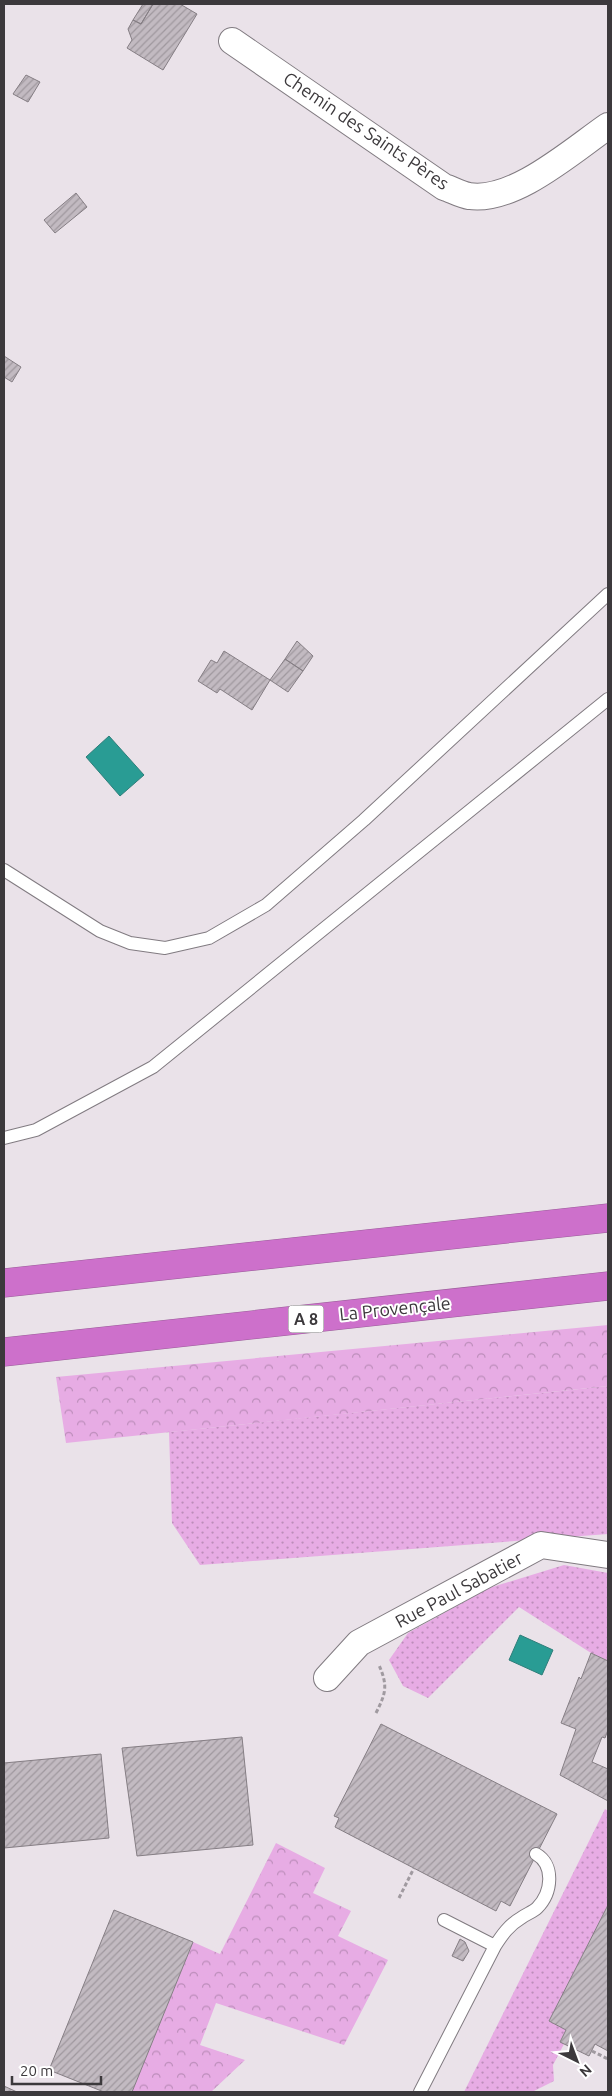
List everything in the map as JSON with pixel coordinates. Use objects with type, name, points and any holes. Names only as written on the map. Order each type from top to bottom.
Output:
[{"type":"highway","points":[[4,1283],[608,1218]]},
{"type":"highway","name":"La Provençale","points":[[4,1352],[608,1286]]},
{"type":"street","name":"Chemin des Saints Pères","points":[[232,41],[444,186],[469,196],[500,194],[538,174],[608,126]]},
{"type":"street","name":"Rue Paul Sabatier","points":[[328,1678],[359,1643],[542,1545],[608,1555]]},
{"type":"lane","points":[[4,870],[100,931],[130,943],[165,948],[209,938],[266,906],[364,820],[608,594]]},
{"type":"lane","points":[[4,1138],[36,1130],[153,1067],[608,699]]},
{"type":"lane","points":[[420,2092],[505,1930],[537,1908],[548,1891],[549,1872],[543,1859],[536,1854]]},
{"type":"lane","points":[[444,1920],[495,1946]]},
{"type":"path","points":[[376,1713],[385,1695]]},
{"type":"path","points":[[399,1898],[414,1868]]},
{"type":"path","points":[[592,2051],[608,2059]]},
{"type":"green space","points":[[608,1325],[608,1386],[66,1443],[56,1377]]},
{"type":"green space","points":[[608,1386],[608,1534],[200,1565],[172,1523],[169,1432]]},
{"type":"green space","points":[[564,1565],[608,1573],[608,1661],[591,1653],[519,1607],[428,1698],[403,1686],[389,1660],[408,1633],[489,1588]]},
{"type":"green space","points":[[605,1809],[608,1811],[608,1905],[549,2021],[566,2030],[560,2041],[564,2044],[553,2065],[554,2081],[532,2092],[464,2092]]},
{"type":"green space","points":[[276,1843],[325,1868],[313,1893],[351,1911],[338,1936],[388,1960],[344,2045],[216,2003],[200,2045],[245,2060],[211,2092],[132,2092],[193,1942],[220,1954]]},
{"type":"shaded area","points":[[109,736],[144,775],[120,796],[86,757]]},
{"type":"shaded area","points":[[520,1635],[553,1650],[542,1675],[509,1660]]},
{"type":"building","points":[[143,4],[153,4],[141,24],[133,20]]},
{"type":"building","points":[[153,4],[180,4],[197,14],[163,70],[127,48],[132,40],[128,29],[133,20],[141,24]]},
{"type":"building","points":[[26,75],[40,82],[28,102],[13,94]]},
{"type":"building","points":[[76,193],[87,207],[55,233],[44,220]]},
{"type":"building","points":[[4,356],[21,367],[12,382],[4,377]]},
{"type":"building","points":[[297,641],[313,656],[303,671],[285,659]]},
{"type":"building","points":[[224,651],[270,680],[252,710],[220,689],[217,693],[198,681],[211,660],[217,663]]},
{"type":"building","points":[[285,659],[303,671],[288,692],[270,680]]},
{"type":"building","points":[[591,1653],[608,1661],[608,1730],[605,1738],[602,1737],[592,1762],[608,1769],[608,1801],[560,1775],[576,1729],[561,1723],[579,1677],[581,1679]]},
{"type":"building","points":[[381,1724],[557,1814],[510,1906],[501,1901],[496,1911],[335,1827],[339,1818],[334,1816]]},
{"type":"building","points":[[242,1737],[253,1845],[137,1856],[122,1748]]},
{"type":"building","points":[[101,1754],[109,1838],[4,1848],[4,1763]]},
{"type":"building","points":[[608,1905],[608,2051],[595,2044],[589,2056],[560,2042],[566,2030],[549,2021]]},
{"type":"building","points":[[114,1910],[193,1942],[132,2092],[104,2092],[49,2070]]},
{"type":"building","points":[[460,1939],[465,1942],[469,1951],[463,1961],[452,1956]]},
{"type":"building","points":[[4,2086],[17,2092],[4,2092]]}]
